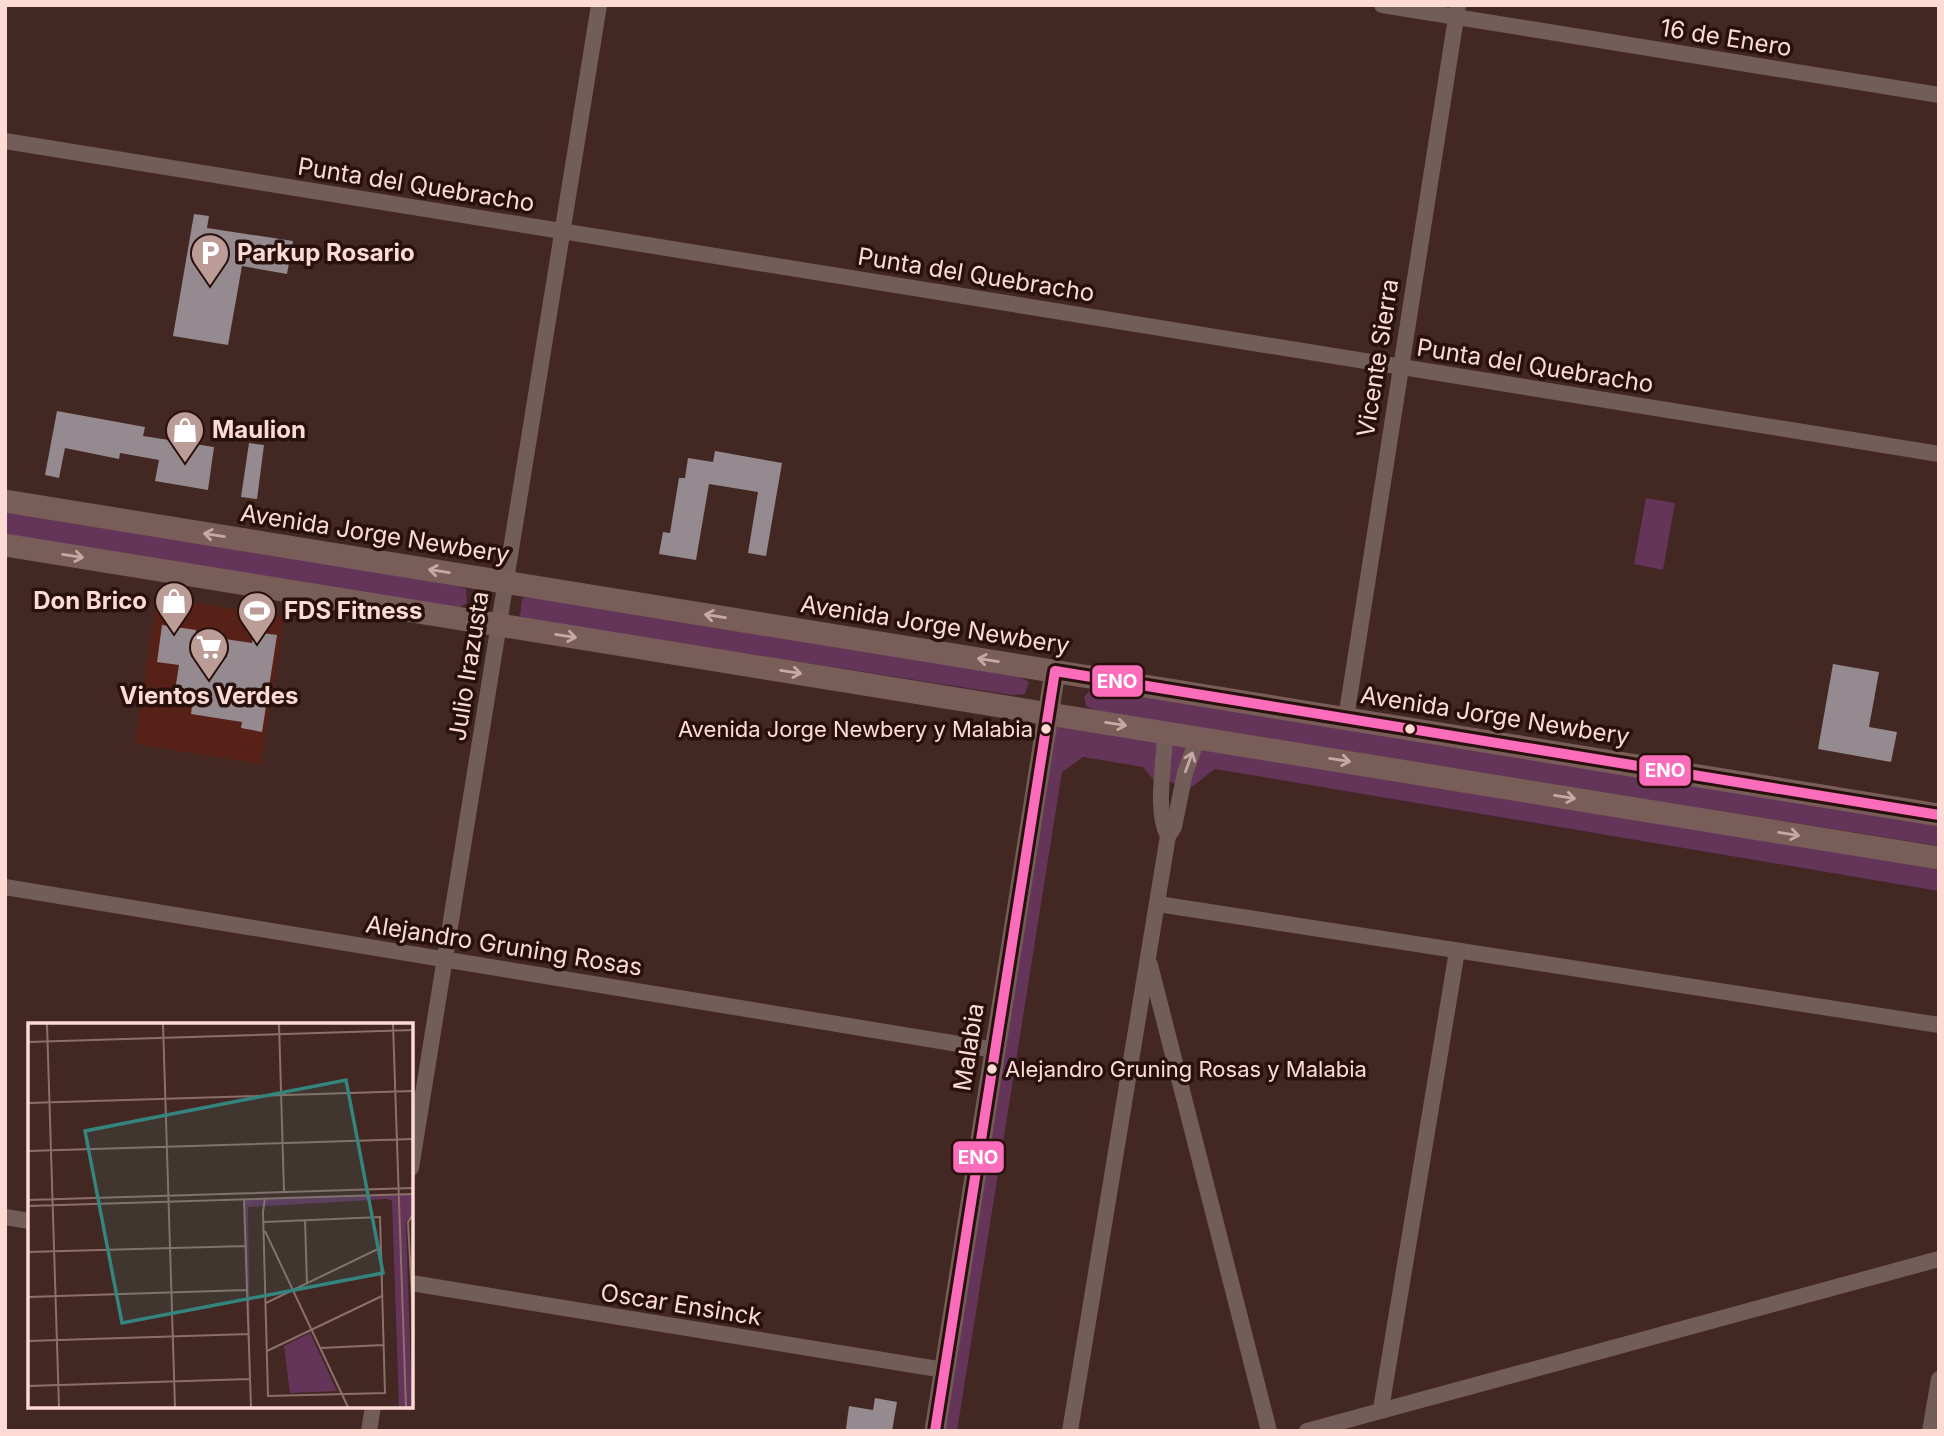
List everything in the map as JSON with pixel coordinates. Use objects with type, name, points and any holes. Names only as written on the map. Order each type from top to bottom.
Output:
[{"type":"main road","name":"Avenida Jorge Newbery","points":[[5,501],[1939,815]]},
{"type":"main road","points":[[5,545],[1939,858]]},
{"type":"street","name":"Julio Irazusta","points":[[413,1156],[599,5]]},
{"type":"street","name":"16 de Enero","points":[[1382,5],[1457,11],[1939,95]]},
{"type":"street","name":"Vicente Sierra","points":[[1346,718],[1457,11]]},
{"type":"street","name":"Punta del Quebracho","points":[[5,141],[1939,454]]},
{"type":"street","name":"Malabia","points":[[935,1431],[1055,671]]},
{"type":"street","points":[[1165,732],[1162,800],[1164,827],[1168,836]]},
{"type":"street","points":[[1070,1431],[1168,836],[1174,827],[1185,773],[1198,737]]},
{"type":"street","name":"Alejandro Gruning Rosas","points":[[5,887],[995,1050]]},
{"type":"street","points":[[1158,904],[1939,1025]]},
{"type":"street","points":[[1381,1409],[1457,951]]},
{"type":"street","points":[[1149,958],[1269,1431]]},
{"type":"street","points":[[5,1217],[28,1221]]},
{"type":"street","points":[[1307,1431],[1939,1259]]},
{"type":"street","name":"Oscar Ensinck","points":[[413,1283],[944,1370]]},
{"type":"street","points":[[1930,1431],[1939,1379]]},
{"type":"street","points":[[369,1431],[373,1408]]},
{"type":"shaded area","points":[[1646,498],[1675,503],[1663,570],[1634,564]]},
{"type":"shaded area","points":[[5,511],[457,586],[466,589],[467,603],[459,608],[5,534]]},
{"type":"shaded area","name":"Vientos Verdes","points":[[157,597],[284,617],[261,764],[135,744]]},
{"type":"shaded area","points":[[522,598],[1018,676],[1029,682],[1025,694],[1012,695],[525,619],[520,616]]},
{"type":"shaded area","points":[[1101,689],[1939,826],[1939,846],[1094,710],[1086,706],[1084,697],[1090,690]]},
{"type":"shaded area","points":[[1048,713],[1939,858],[1939,891],[1215,769],[1189,789],[1168,781],[1156,783],[1143,767],[1083,757],[1062,772],[957,1431],[935,1431]]},
{"type":"building","name":"Parkup Rosario","points":[[194,214],[209,216],[207,228],[293,241],[287,274],[242,266],[228,345],[173,336]]},
{"type":"building","points":[[57,411],[145,427],[143,436],[214,447],[208,490],[155,481],[159,460],[120,453],[119,459],[65,448],[59,478],[45,475]]},
{"type":"building","points":[[249,443],[264,445],[257,499],[241,497]]},
{"type":"building","points":[[715,451],[782,463],[766,556],[748,553],[758,492],[709,484],[696,560],[659,554],[663,532],[670,533],[679,478],[685,478],[688,458],[713,462]]},
{"type":"building","points":[[162,625],[196,630],[194,652],[222,657],[225,639],[252,643],[254,632],[277,635],[262,732],[241,728],[242,722],[191,714],[192,706],[173,703],[179,665],[157,662]]},
{"type":"building","points":[[1833,664],[1879,672],[1869,727],[1897,732],[1891,762],[1818,749]]},
{"type":"building","points":[[875,1398],[897,1402],[892,1431],[846,1429],[849,1406],[873,1410]]},
{"type":"transit line","name":"ENO","points":[[935,1431],[1055,671],[1939,815]]},
{"type":"place","name":"Parkup Rosario","points":[[210,287]]},
{"type":"place","name":"Maulion","points":[[185,464]]},
{"type":"place","name":"Don Brico","points":[[174,635]]},
{"type":"place","name":"FDS Fitness","points":[[257,645]]},
{"type":"place","name":"Vientos Verdes","points":[[209,681]]},
{"type":"place","name":"Avenida Jorge Newbery y Malabia","points":[[1046,729]]},
{"type":"place","name":"Alejandro Gruning Rosas y Malabia","points":[[992,1069]]}]
